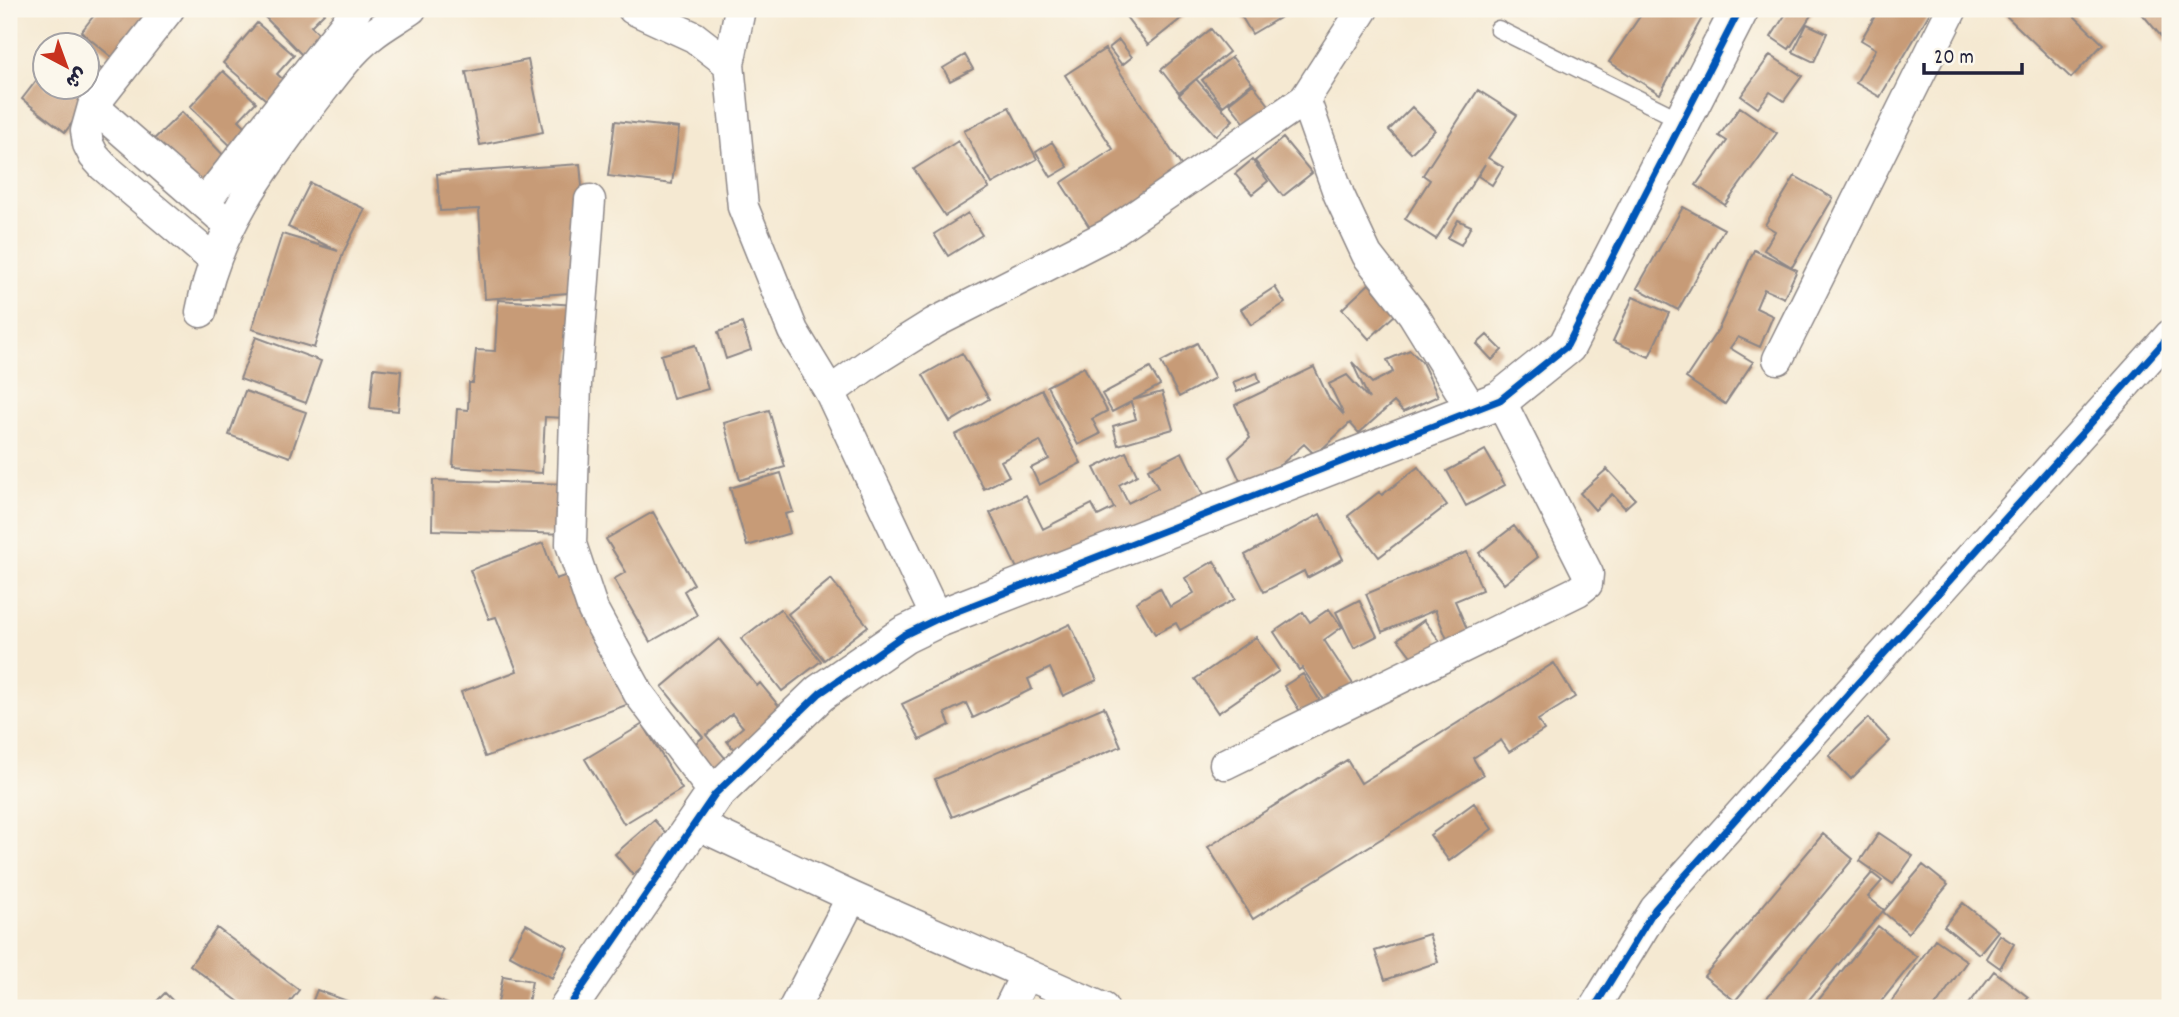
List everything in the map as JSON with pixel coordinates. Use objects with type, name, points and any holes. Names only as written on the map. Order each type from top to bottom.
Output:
[{"type":"street","points":[[169,9],[93,106],[86,131],[88,144],[103,166],[214,260]]},
{"type":"street","points":[[204,204],[357,9]]},
{"type":"street","points":[[201,312],[214,260],[229,225],[252,188],[332,78],[370,36],[411,9]]},
{"type":"street","points":[[633,9],[694,37],[729,64]]},
{"type":"street","points":[[740,9],[729,64],[743,207],[793,331],[830,392],[937,619]]},
{"type":"street","points":[[830,392],[933,323],[1109,234],[1306,99],[1363,9]]},
{"type":"street","points":[[568,1008],[715,794],[820,693],[904,635],[937,619],[1487,406],[1567,346],[1740,9]]},
{"type":"street","points":[[1778,359],[1952,9]]},
{"type":"street","points":[[1225,764],[1578,591],[1587,584],[1588,574],[1487,406],[1367,255],[1339,195],[1306,99]]},
{"type":"street","points":[[93,106],[229,225]]},
{"type":"street","points":[[590,200],[576,384],[571,544],[593,610],[639,694],[715,794]]},
{"type":"street","points":[[1594,1008],[1655,909],[2170,335]]},
{"type":"street","points":[[694,823],[852,897],[1103,1008]]},
{"type":"street","points":[[794,1008],[852,897]]},
{"type":"street","points":[[1009,1008],[1026,974]]},
{"type":"lane","points":[[1498,29],[1683,121]]},
{"type":"building","points":[[99,9],[160,9],[118,62],[102,49],[102,32],[81,32]]},
{"type":"building","points":[[269,9],[328,9],[311,26],[324,39],[305,58],[263,15]]},
{"type":"building","points":[[1120,9],[1193,9],[1148,45]]},
{"type":"building","points":[[1237,9],[1294,9],[1252,34]]},
{"type":"building","points":[[1645,9],[1707,9],[1660,94],[1609,62]]},
{"type":"building","points":[[1789,9],[1815,9],[1789,49],[1771,37]]},
{"type":"building","points":[[1879,9],[1932,9],[1880,97],[1856,83],[1876,49],[1861,40]]},
{"type":"building","points":[[1999,9],[2067,9],[2103,44],[2071,78]]},
{"type":"building","points":[[2138,9],[2170,9],[2170,47]]},
{"type":"building","points":[[257,23],[294,55],[277,74],[288,84],[271,104],[223,63]]},
{"type":"building","points":[[1807,24],[1827,33],[1814,62],[1793,52]]},
{"type":"building","points":[[1211,29],[1229,52],[1179,93],[1161,70]]},
{"type":"building","points":[[1119,40],[1132,57],[1122,65],[1109,48]]},
{"type":"building","points":[[1105,49],[1188,176],[1096,237],[1061,183],[1113,149],[1065,75]]},
{"type":"building","points":[[965,55],[973,69],[950,81],[943,68]]},
{"type":"building","points":[[1770,55],[1802,76],[1784,101],[1770,92],[1758,108],[1741,96]]},
{"type":"building","points":[[1232,57],[1252,83],[1223,106],[1202,80]]},
{"type":"building","points":[[528,60],[543,132],[480,145],[466,72]]},
{"type":"building","points":[[102,70],[109,75],[102,84]]},
{"type":"building","points":[[223,71],[256,102],[239,120],[251,132],[235,150],[190,107]]},
{"type":"building","points":[[1196,79],[1233,120],[1216,136],[1179,95]]},
{"type":"building","points":[[1253,84],[1275,113],[1251,131],[1229,103]]},
{"type":"building","points":[[32,86],[32,102],[88,102],[65,132],[22,99]]},
{"type":"building","points":[[1478,90],[1517,115],[1488,158],[1503,167],[1492,185],[1478,176],[1485,164],[1436,239],[1405,219],[1430,180],[1423,175]]},
{"type":"building","points":[[1009,107],[1037,159],[992,184],[964,131]]},
{"type":"building","points":[[1412,107],[1435,130],[1411,153],[1389,130]]},
{"type":"building","points":[[1740,107],[1777,133],[1725,205],[1696,185],[1727,141],[1719,136]]},
{"type":"building","points":[[182,112],[230,162],[197,193],[150,143]]},
{"type":"building","points":[[615,121],[679,128],[672,184],[608,176]]},
{"type":"building","points":[[1283,138],[1312,173],[1283,196],[1255,161]]},
{"type":"building","points":[[958,141],[989,188],[945,216],[914,169]]},
{"type":"building","points":[[1052,142],[1068,167],[1051,177],[1036,152]]},
{"type":"building","points":[[1252,160],[1268,181],[1252,194],[1235,174]]},
{"type":"building","points":[[580,164],[583,197],[575,198],[582,292],[485,299],[479,209],[440,211],[437,174]]},
{"type":"building","points":[[1795,176],[1833,198],[1792,267],[1764,250],[1775,231],[1765,225]]},
{"type":"building","points":[[310,183],[365,209],[343,253],[314,348],[252,329],[282,234],[338,251],[288,227]]},
{"type":"building","points":[[1683,207],[1724,229],[1678,310],[1637,288]]},
{"type":"building","points":[[968,213],[982,235],[948,256],[934,234]]},
{"type":"building","points":[[1458,220],[1471,226],[1461,245],[1448,238]]},
{"type":"building","points":[[1754,250],[1797,270],[1784,298],[1764,289],[1756,308],[1773,316],[1760,347],[1738,337],[1730,348],[1753,362],[1725,404],[1686,378],[1719,328]]},
{"type":"building","points":[[1369,284],[1396,314],[1369,339],[1342,309]]},
{"type":"building","points":[[1275,287],[1285,303],[1251,325],[1241,309]]},
{"type":"building","points":[[1633,297],[1669,313],[1649,357],[1613,341]]},
{"type":"building","points":[[498,300],[576,305],[566,418],[545,417],[542,473],[453,467],[457,409],[468,410],[469,383],[473,383],[476,350],[495,351]]},
{"type":"building","points":[[742,323],[751,350],[726,359],[718,332]]},
{"type":"building","points":[[1487,335],[1502,350],[1492,360],[1477,344]]},
{"type":"building","points":[[256,337],[321,361],[306,403],[240,379]]},
{"type":"building","points":[[1197,343],[1215,378],[1179,397],[1161,362]]},
{"type":"building","points":[[695,345],[708,389],[673,399],[661,355]]},
{"type":"building","points":[[1410,350],[1422,362],[1438,396],[1403,412],[1394,402],[1359,433],[1350,423],[1322,449],[1313,453],[1304,444],[1277,468],[1242,485],[1229,457],[1250,438],[1235,405],[1314,367],[1329,399],[1344,415],[1329,384],[1347,375],[1369,399],[1352,362],[1372,383],[1393,372],[1387,360]]},
{"type":"building","points":[[962,353],[989,399],[950,422],[923,375]]},
{"type":"building","points":[[1084,367],[1107,411],[1092,419],[1100,434],[1078,445],[1047,386]]},
{"type":"building","points":[[374,368],[401,371],[398,411],[370,408]]},
{"type":"building","points":[[1150,368],[1160,385],[1133,400],[1162,392],[1173,429],[1118,445],[1113,426],[1136,419],[1131,402],[1112,412],[1102,394]]},
{"type":"building","points":[[1257,373],[1260,382],[1237,392],[1233,382]]},
{"type":"building","points":[[1042,390],[1081,463],[1039,485],[1031,468],[1049,459],[1040,441],[1001,461],[1009,476],[984,489],[955,435]]},
{"type":"building","points":[[245,391],[306,412],[290,457],[229,435]]},
{"type":"building","points":[[769,410],[785,467],[740,480],[724,423]]},
{"type":"building","points":[[1485,450],[1505,485],[1466,506],[1447,471]]},
{"type":"building","points":[[1126,452],[1137,475],[1119,485],[1128,503],[1158,488],[1148,469],[1182,452],[1206,501],[1025,585],[990,513],[1026,495],[1043,529],[1092,504],[1098,516],[1114,508],[1094,468]]},
{"type":"building","points":[[1418,467],[1447,505],[1379,557],[1348,516],[1379,492],[1382,495]]},
{"type":"building","points":[[1607,469],[1635,499],[1625,508],[1612,494],[1595,510],[1580,493]]},
{"type":"building","points":[[781,473],[793,512],[785,514],[790,533],[747,546],[730,488]]},
{"type":"building","points":[[433,480],[569,484],[568,534],[432,530]]},
{"type":"building","points":[[653,512],[694,584],[684,591],[697,615],[650,642],[614,579],[626,572],[606,539]]},
{"type":"building","points":[[1320,514],[1343,559],[1307,578],[1304,571],[1264,592],[1245,555]]},
{"type":"building","points":[[1514,526],[1538,557],[1504,584],[1479,553]]},
{"type":"building","points":[[543,543],[556,579],[570,574],[629,704],[485,757],[461,692],[517,671],[496,617],[489,619],[470,570]]},
{"type":"building","points":[[1467,552],[1482,590],[1455,601],[1470,636],[1449,644],[1435,610],[1382,632],[1366,594]]},
{"type":"building","points":[[1214,561],[1235,599],[1180,630],[1176,623],[1155,634],[1136,602],[1160,588],[1170,607],[1194,593],[1185,578]]},
{"type":"building","points":[[831,579],[868,626],[824,660],[788,614]]},
{"type":"building","points":[[1359,600],[1377,636],[1354,648],[1336,612]]},
{"type":"building","points":[[780,609],[821,661],[782,691],[741,639]]},
{"type":"building","points":[[1329,609],[1342,627],[1324,640],[1355,687],[1328,706],[1302,668],[1299,670],[1274,632],[1303,612],[1310,622]]},
{"type":"building","points":[[1424,620],[1443,645],[1417,664],[1398,639]]},
{"type":"building","points":[[1070,624],[1097,680],[1063,696],[1050,668],[1028,679],[1032,689],[973,718],[966,703],[945,713],[950,725],[920,740],[902,704]]},
{"type":"building","points":[[1256,637],[1279,671],[1218,713],[1195,679]]},
{"type":"building","points":[[719,639],[757,686],[760,683],[788,717],[740,757],[727,741],[743,727],[732,714],[706,735],[731,765],[710,782],[685,752],[703,737],[662,687]]},
{"type":"building","points":[[1554,663],[1575,697],[1538,720],[1544,730],[1509,752],[1501,740],[1473,758],[1483,775],[1253,919],[1208,847],[1347,760],[1361,783]]},
{"type":"building","points":[[1303,674],[1322,704],[1303,716],[1284,686]]},
{"type":"building","points":[[1104,707],[1121,746],[952,817],[935,779]]},
{"type":"building","points":[[1868,718],[1890,741],[1851,779],[1829,756]]},
{"type":"building","points":[[643,724],[682,789],[624,824],[585,759]]},
{"type":"building","points":[[1474,803],[1492,829],[1449,861],[1430,835]]},
{"type":"building","points":[[654,820],[672,840],[633,875],[615,854]]},
{"type":"building","points":[[1879,833],[1913,856],[1893,884],[1860,861]]},
{"type":"building","points":[[1823,834],[1853,859],[1735,1001],[1704,976]]},
{"type":"building","points":[[1923,865],[1948,885],[1908,933],[1883,912]]},
{"type":"building","points":[[1872,873],[1882,881],[1868,897],[1884,910],[1802,1008],[1758,1008]]},
{"type":"building","points":[[1963,903],[1998,931],[1979,954],[1944,926]]},
{"type":"building","points":[[526,924],[568,947],[552,978],[509,955]]},
{"type":"building","points":[[1878,926],[1917,957],[1876,1008],[1812,1008]]},
{"type":"building","points":[[217,928],[299,990],[285,1008],[247,1008],[190,965]]},
{"type":"building","points":[[1429,934],[1438,962],[1385,980],[1375,951]]},
{"type":"building","points":[[2000,935],[2014,944],[2000,968],[1986,958]]},
{"type":"building","points":[[1935,939],[1967,961],[1934,1008],[1887,1008]]},
{"type":"building","points":[[1994,971],[2028,997],[2020,1008],[1966,1008]]},
{"type":"building","points":[[503,976],[532,981],[527,1008],[497,1008]]},
{"type":"building","points":[[317,990],[366,1008],[310,1008]]},
{"type":"building","points":[[165,993],[180,1008],[150,1008]]},
{"type":"building","points":[[434,999],[457,1008],[430,1008]]},
{"type":"cycle path","points":[[568,1008],[715,794],[820,693],[904,635],[937,619],[1500,400],[1567,346],[1740,9]]},
{"type":"cycle path","points":[[1594,1008],[1655,909],[2170,335]]}]
